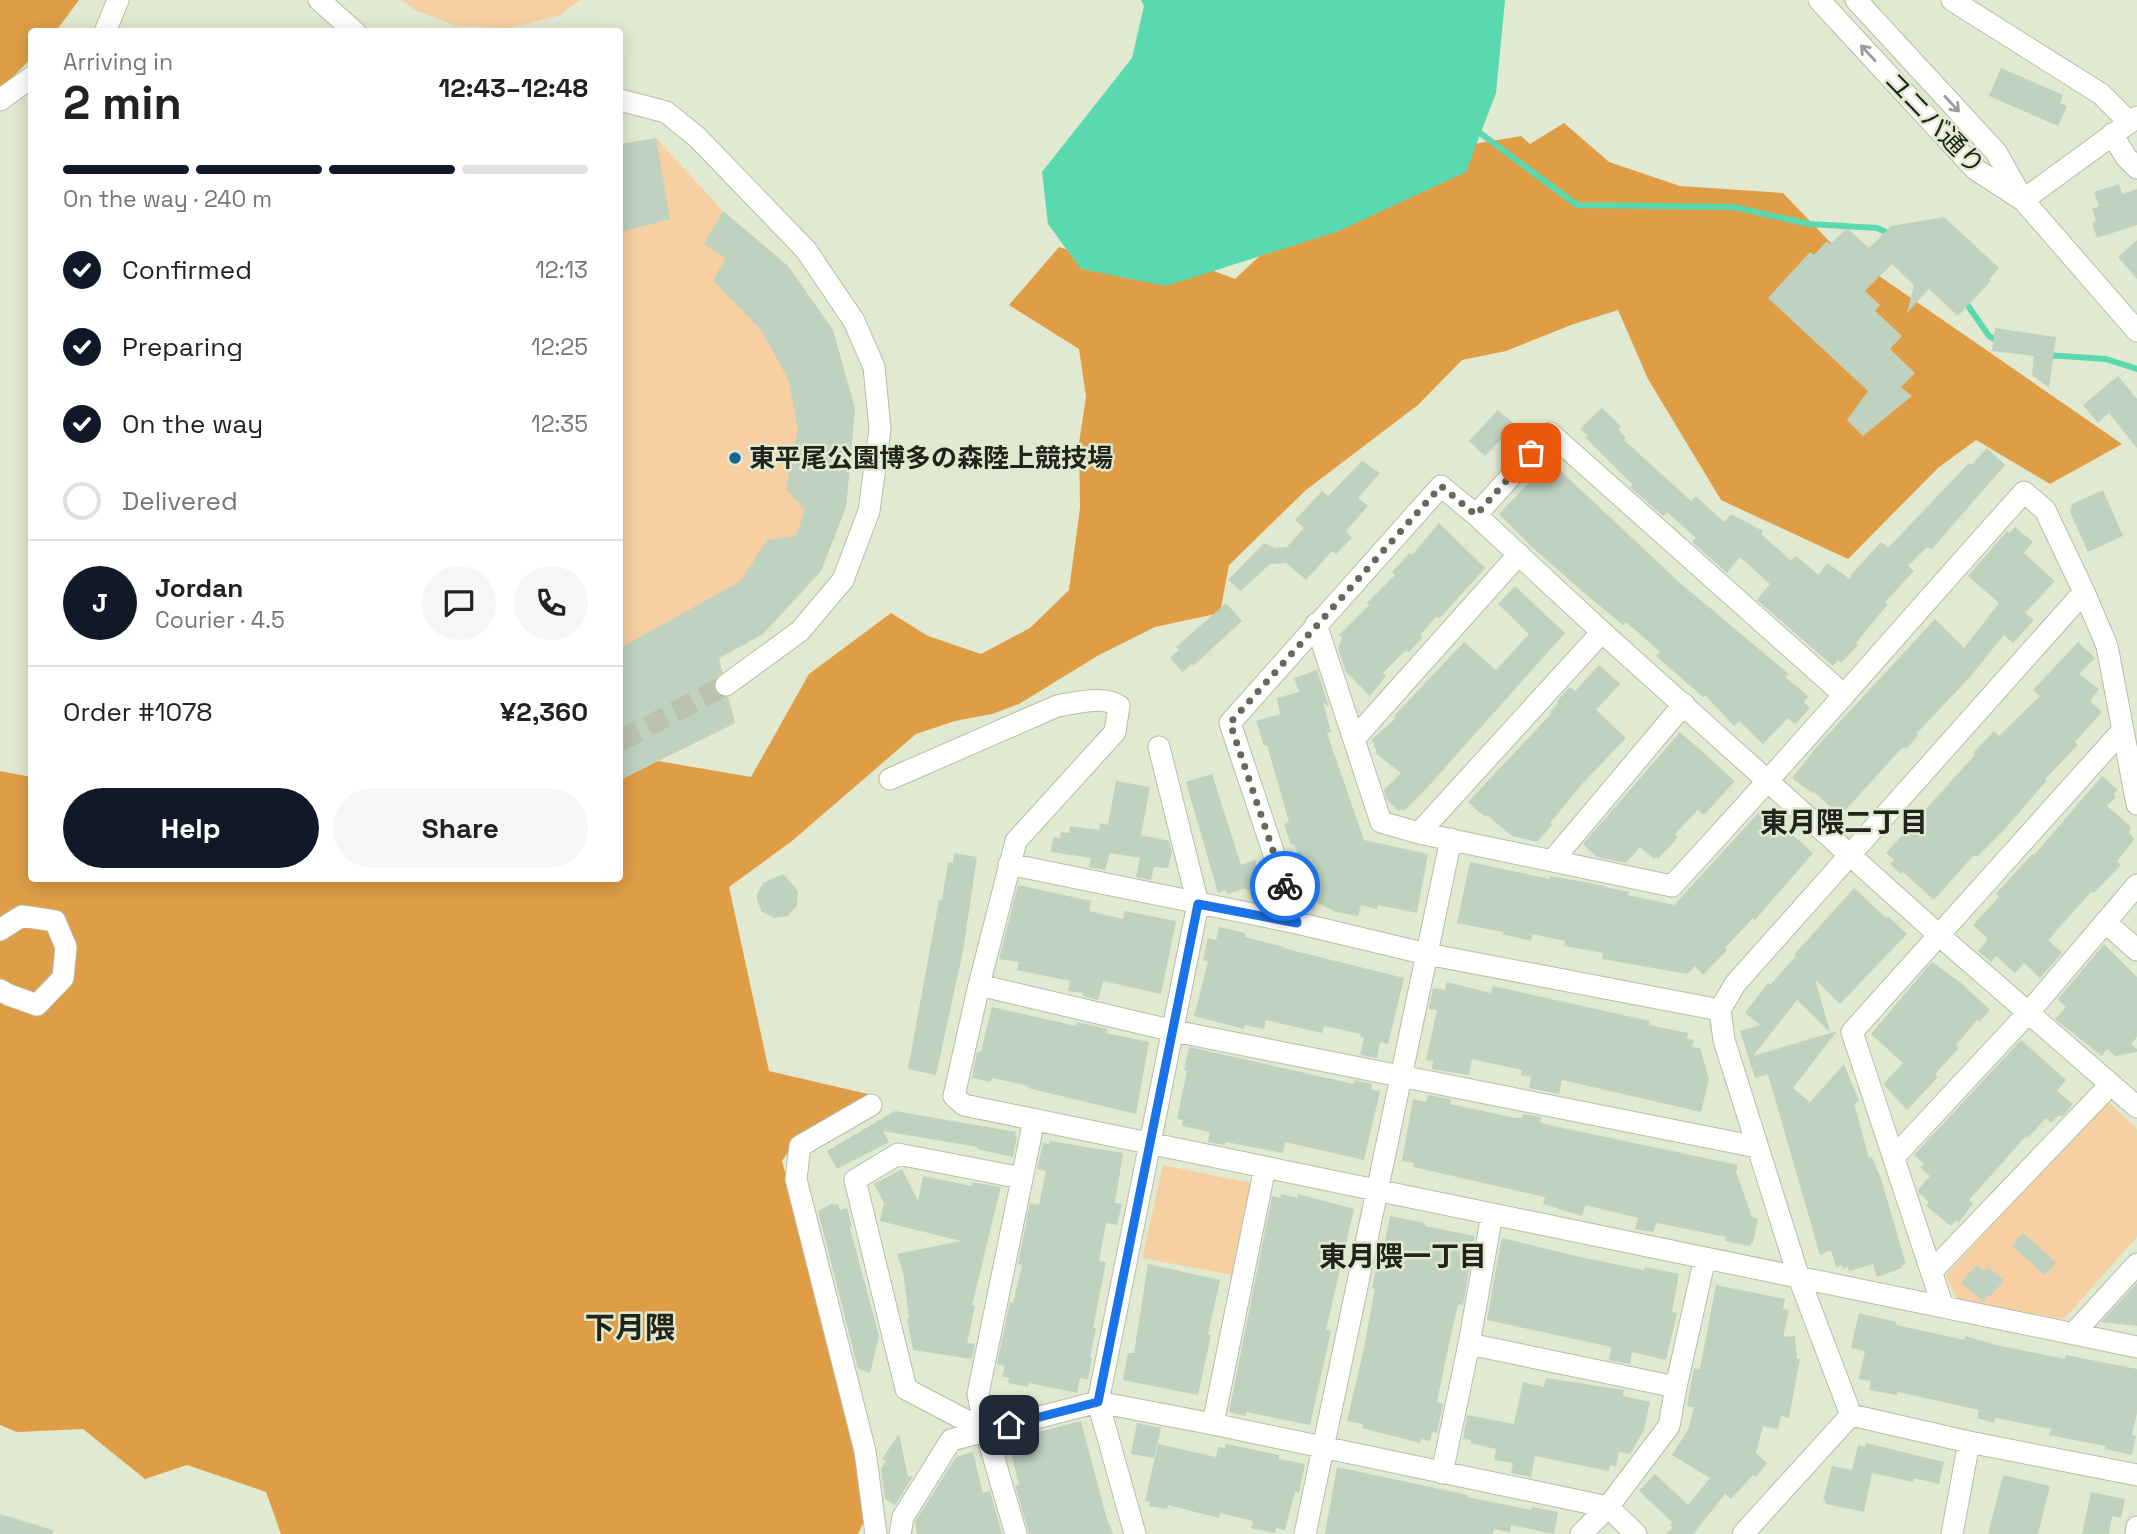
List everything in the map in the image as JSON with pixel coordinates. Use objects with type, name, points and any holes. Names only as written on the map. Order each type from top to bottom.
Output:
[{"type":"street","points":[[107,28],[118,0]]},
{"type":"street","points":[[319,0],[350,28]]},
{"type":"street","name":"ユニバ通り","points":[[1819,0],[1975,169],[2023,200]]},
{"type":"street","name":"ユニバ通り","points":[[1856,0],[1996,152],[2023,200]]},
{"type":"street","points":[[1952,0],[2101,94],[2126,124],[2126,157],[2137,168]]},
{"type":"street","points":[[0,100],[28,80]]},
{"type":"street","points":[[623,101],[666,113],[697,137],[806,250],[854,321],[874,367],[880,429],[869,511],[843,580],[800,631],[726,685]]},
{"type":"street","points":[[2126,124],[2023,200],[2135,329]]},
{"type":"street","points":[[1476,515],[1550,433],[1843,694]]},
{"type":"street","points":[[1297,923],[1230,723],[1441,486],[1940,936],[2137,1107]]},
{"type":"street","points":[[1316,624],[1381,822],[1419,833],[1672,886],[1768,782],[2024,492],[2045,510],[2107,646],[2137,804]]},
{"type":"street","points":[[1353,738],[1519,554]]},
{"type":"street","points":[[1851,1415],[1799,1278],[1724,1040],[1720,1010],[1735,984],[2084,592]]},
{"type":"street","points":[[1419,833],[1602,632]]},
{"type":"street","points":[[890,779],[1057,706],[1112,701],[1119,706],[1115,732],[1016,841],[954,1096],[964,1105],[2137,1347]]},
{"type":"street","points":[[1552,861],[1684,704]]},
{"type":"street","points":[[1943,1307],[1852,1032],[2122,732]]},
{"type":"street","points":[[1135,1534],[1098,1402],[1198,904],[1159,747]]},
{"type":"street","points":[[1305,1534],[1451,839]]},
{"type":"street","points":[[1009,864],[1297,923],[1427,954],[1720,1010]]},
{"type":"street","points":[[1894,1157],[2029,1012],[2137,885]]},
{"type":"street","points":[[0,930],[22,916],[55,921],[66,947],[63,978],[37,1006],[0,990]]},
{"type":"street","points":[[2105,922],[2137,950]]},
{"type":"street","points":[[979,985],[1174,1031],[1757,1147]]},
{"type":"street","points":[[1933,1271],[2111,1084]]},
{"type":"street","points":[[871,1105],[800,1146],[796,1179],[865,1451],[876,1534]]},
{"type":"street","points":[[1016,1534],[978,1394],[1034,1120]]},
{"type":"street","points":[[986,1431],[906,1389],[855,1180],[898,1154],[1022,1178]]},
{"type":"street","points":[[1213,1424],[1265,1167]]},
{"type":"street","points":[[1442,1473],[1492,1214]]},
{"type":"street","points":[[1581,1534],[1608,1507],[1669,1426],[1705,1258]]},
{"type":"street","points":[[2073,1334],[2137,1264]]},
{"type":"street","points":[[1469,1344],[1676,1387]]},
{"type":"street","points":[[900,1534],[903,1517],[951,1440],[1098,1402],[1323,1446],[1608,1507],[1636,1534]]},
{"type":"street","points":[[1851,1415],[1969,1442],[2137,1475]]},
{"type":"street","points":[[1743,1534],[1851,1415]]},
{"type":"street","points":[[1952,1534],[1969,1442]]},
{"type":"street","points":[[2136,1534],[2137,1527]]},
{"type":"shaded area","points":[[0,0],[79,0],[58,28],[28,28],[28,61],[0,91]]},
{"type":"shaded area","points":[[402,0],[580,0],[561,15],[509,28],[457,26],[415,10]]},
{"type":"shaded area","points":[[1141,0],[1505,0],[1496,93],[1466,172],[1339,231],[1166,286],[1081,269],[1048,224],[1042,172],[1132,58],[1144,6]]},
{"type":"shaded area","points":[[1564,123],[1609,162],[1680,186],[1783,193],[1830,242],[2122,444],[2050,484],[1976,440],[1938,468],[1848,559],[1721,500],[1648,379],[1618,310],[1506,351],[1462,360],[1418,405],[1306,490],[1229,565],[1220,613],[1155,627],[1099,655],[1019,704],[916,734],[792,841],[729,887],[769,1071],[872,1095],[797,1139],[782,1161],[846,1409],[866,1517],[858,1534],[281,1534],[266,1492],[187,1465],[145,1479],[83,1429],[17,1432],[0,1425],[0,771],[28,776],[28,882],[623,882],[623,778],[658,761],[751,777],[809,674],[891,613],[928,636],[981,654],[1030,628],[1069,590],[1080,508],[1079,443],[1086,397],[1079,349],[1009,305],[1059,247],[1136,271],[1193,263],[1235,279],[1297,221],[1462,146],[1521,136],[1530,144]]},
{"type":"shaded area","name":"東平尾公園博多の森陸上競技場","points":[[656,138],[723,211],[788,266],[833,330],[855,409],[846,507],[821,571],[763,634],[719,659],[735,723],[623,779],[623,144]]},
{"type":"shaded area","points":[[2107,1101],[2137,1129],[2137,1237],[2064,1319],[1958,1301],[1946,1275]]},
{"type":"shaded area","points":[[1163,1165],[1251,1183],[1232,1275],[1142,1258]]},
{"type":"building","points":[[2001,68],[2063,95],[2060,103],[2067,106],[2058,126],[1989,96]]},
{"type":"building","points":[[656,138],[670,219],[623,231],[623,144]]},
{"type":"building","points":[[2119,184],[2122,194],[2137,189],[2137,225],[2097,238],[2092,223],[2096,221],[2092,209],[2099,206],[2094,192]]},
{"type":"building","points":[[723,211],[788,266],[833,330],[855,409],[846,507],[821,571],[763,634],[719,658],[722,672],[714,679],[713,687],[720,697],[728,698],[735,723],[623,779],[623,646],[741,581],[767,540],[796,536],[805,510],[786,489],[798,428],[788,379],[761,330],[713,280],[726,258],[704,244]]},
{"type":"building","points":[[1944,217],[1999,268],[1989,279],[1991,281],[1958,316],[1929,289],[1907,313],[1914,285],[1892,264],[1865,291],[1880,305],[1875,311],[1902,336],[1890,349],[1915,373],[1901,387],[1912,396],[1863,436],[1847,420],[1868,391],[1768,298],[1810,252],[1814,255],[1827,241],[1829,244],[1834,241],[1847,228],[1869,248],[1891,226]]},
{"type":"building","points":[[2137,240],[2137,279],[2118,257]]},
{"type":"building","points":[[1995,328],[2056,337],[2049,388],[2032,375],[2034,356],[1992,351]]},
{"type":"building","points":[[2118,376],[2137,399],[2137,448],[2109,413],[2098,423],[2083,405]]},
{"type":"building","points":[[1602,408],[1621,426],[1618,429],[1626,438],[1624,440],[1691,501],[1696,496],[1724,522],[1731,514],[1763,531],[1761,534],[1791,561],[1796,556],[1819,575],[1827,563],[1850,579],[1881,542],[1888,548],[1969,463],[1971,465],[1987,448],[2005,465],[1932,549],[1927,547],[1908,566],[1914,571],[1885,602],[1888,604],[1856,643],[1858,645],[1841,663],[1838,660],[1833,666],[1757,600],[1770,584],[1740,557],[1727,573],[1692,542],[1696,538],[1667,512],[1663,516],[1630,487],[1633,485],[1586,438],[1588,436],[1580,429]]},
{"type":"building","points":[[1498,410],[1515,425],[1485,456],[1469,441]]},
{"type":"building","points":[[1362,461],[1380,473],[1358,498],[1368,506],[1346,531],[1352,538],[1336,554],[1332,551],[1306,580],[1286,563],[1270,564],[1241,591],[1228,580],[1264,543],[1275,548],[1287,547],[1304,528],[1295,520],[1322,491],[1328,496]]},
{"type":"building","points":[[1550,461],[1679,582],[1789,674],[1785,677],[1808,696],[1804,702],[1810,708],[1795,724],[1788,718],[1763,744],[1739,721],[1734,726],[1705,695],[1703,697],[1656,656],[1660,652],[1626,622],[1623,625],[1590,598],[1499,514]]},
{"type":"building","points":[[2103,490],[2123,536],[2088,552],[2070,512],[2072,504]]},
{"type":"building","points":[[1439,523],[1485,568],[1440,618],[1436,617],[1409,652],[1405,651],[1383,673],[1386,676],[1370,696],[1346,672],[1338,648],[1342,638],[1339,635],[1395,575],[1392,572],[1410,553],[1412,555]]},
{"type":"building","points":[[2015,527],[2033,542],[2024,553],[2055,581],[2025,613],[2034,620],[2013,643],[2004,635],[1970,677],[1917,733],[1907,748],[1900,750],[1840,816],[1813,791],[1812,793],[1792,778],[1820,743],[1935,619],[1964,648],[1999,603],[1968,576],[2007,531],[2010,533]]},
{"type":"building","points":[[1515,586],[1565,633],[1425,790],[1404,811],[1399,811],[1387,800],[1384,790],[1401,773],[1375,753],[1377,750],[1371,740],[1395,719],[1394,716],[1464,642],[1496,670],[1529,634],[1498,604]]},
{"type":"building","points":[[1226,603],[1242,621],[1193,666],[1192,664],[1182,672],[1170,658],[1179,650],[1176,647]]},
{"type":"building","points":[[2078,642],[2095,658],[2079,674],[2099,689],[2090,701],[2102,712],[2075,742],[2078,745],[2045,779],[2047,780],[2005,829],[1977,857],[1974,855],[1934,900],[1890,864],[1894,860],[1886,853],[1994,731],[1999,736],[2040,696],[2033,690]]},
{"type":"building","points":[[1599,665],[1620,684],[1596,710],[1626,738],[1583,783],[1537,842],[1512,836],[1468,802],[1551,714],[1557,701],[1570,687],[1575,691]]},
{"type":"building","points":[[1317,670],[1329,707],[1323,702],[1331,732],[1327,733],[1364,840],[1428,854],[1417,913],[1378,905],[1377,909],[1361,905],[1358,916],[1336,912],[1302,895],[1314,890],[1302,855],[1299,856],[1294,844],[1291,845],[1284,824],[1289,822],[1267,745],[1264,746],[1256,721],[1280,714],[1277,698],[1299,692],[1294,678]]},
{"type":"building","points":[[1680,732],[1735,781],[1704,815],[1698,810],[1675,834],[1678,837],[1658,859],[1654,859],[1640,847],[1626,863],[1597,857],[1583,844]]},
{"type":"building","points":[[1212,774],[1241,865],[1255,860],[1263,886],[1248,891],[1246,888],[1227,894],[1226,890],[1218,893],[1186,782]]},
{"type":"building","points":[[2102,776],[2118,790],[2114,794],[2116,797],[2107,806],[2131,827],[2129,833],[2134,838],[2117,861],[2121,865],[2094,893],[2092,891],[2048,940],[2062,953],[2040,978],[2024,963],[2015,973],[1996,956],[1991,962],[1978,951],[1988,939],[1973,925],[1999,897],[1996,894],[2032,854],[2034,855]]},
{"type":"building","points":[[1116,781],[1150,787],[1141,835],[1169,841],[1172,852],[1168,868],[1154,867],[1151,880],[1136,877],[1140,858],[1110,853],[1105,870],[1089,867],[1091,858],[1051,852],[1053,837],[1060,838],[1061,832],[1069,833],[1070,826],[1099,830],[1100,823],[1108,825]]},
{"type":"building","points":[[1763,808],[1813,853],[1703,975],[1695,966],[1687,974],[1602,959],[1603,953],[1564,946],[1565,941],[1532,934],[1531,941],[1502,934],[1503,932],[1457,923],[1470,862],[1550,879],[1550,876],[1606,886],[1604,887],[1629,892],[1628,895],[1674,905]]},
{"type":"building","points":[[954,853],[977,857],[963,951],[936,1075],[908,1069],[939,900],[942,900],[948,862],[953,863]]},
{"type":"building","points":[[783,874],[798,891],[797,906],[788,916],[774,918],[762,912],[757,894],[763,883]]},
{"type":"building","points":[[1018,885],[1091,901],[1089,911],[1123,919],[1124,911],[1176,921],[1161,994],[1103,981],[1098,1000],[1083,996],[1083,993],[1068,991],[1070,981],[1017,970],[1019,962],[999,959]]},
{"type":"building","points":[[1854,888],[1907,934],[1840,1004],[1815,979],[1830,1032],[1797,1000],[1753,1056],[1837,1031],[1793,1088],[1810,1102],[1844,1064],[1859,1101],[1854,1104],[1869,1158],[1872,1157],[1881,1179],[1906,1264],[1877,1277],[1873,1264],[1849,1271],[1848,1267],[1843,1269],[1842,1265],[1836,1267],[1831,1250],[1820,1255],[1769,1078],[1767,1074],[1755,1078],[1740,1031],[1760,1025],[1745,1013],[1768,983],[1770,985]]},
{"type":"building","points":[[1219,927],[1245,933],[1245,937],[1283,948],[1404,978],[1388,1044],[1380,1042],[1377,1058],[1360,1055],[1364,1038],[1360,1037],[1361,1034],[1324,1026],[1322,1033],[1266,1020],[1264,1029],[1245,1025],[1244,1029],[1194,1016],[1208,961],[1203,960],[1208,938],[1216,940]]},
{"type":"building","points":[[2104,944],[2137,977],[2137,1037],[2131,1044],[2137,1052],[2115,1056],[2107,1049],[2102,1056],[2055,1019],[2066,1007],[2058,999]]},
{"type":"building","points":[[1932,962],[1960,982],[1990,1010],[1979,1022],[1977,1020],[1956,1045],[1959,1048],[1935,1074],[1938,1077],[1907,1110],[1883,1084],[1903,1063],[1871,1034]]},
{"type":"building","points":[[1447,982],[1491,993],[1493,986],[1650,1021],[1649,1025],[1688,1033],[1687,1039],[1694,1040],[1692,1047],[1700,1048],[1709,1079],[1701,1112],[1562,1080],[1559,1094],[1529,1088],[1531,1077],[1521,1075],[1522,1070],[1472,1059],[1469,1075],[1432,1069],[1433,1061],[1426,1060],[1437,1010],[1429,1009],[1433,988],[1445,990]]},
{"type":"building","points":[[992,1007],[1076,1026],[1077,1022],[1107,1029],[1106,1033],[1149,1042],[1136,1114],[1028,1088],[1029,1086],[992,1078],[991,1082],[972,1078],[977,1052],[981,1052]]},
{"type":"building","points":[[2021,1040],[2066,1080],[2057,1091],[2073,1104],[2062,1117],[2059,1115],[2051,1123],[2046,1118],[2028,1138],[2026,1136],[1969,1200],[1973,1204],[1959,1222],[1956,1220],[1951,1226],[1926,1206],[1929,1202],[1919,1193],[1918,1190],[1930,1176],[1920,1167],[1925,1165],[1914,1155]]},
{"type":"building","points":[[1189,1047],[1354,1084],[1355,1080],[1372,1084],[1371,1089],[1380,1091],[1364,1160],[1285,1142],[1283,1153],[1226,1142],[1225,1145],[1208,1142],[1210,1132],[1182,1126],[1183,1120],[1177,1119]]},
{"type":"building","points":[[1428,1095],[1451,1099],[1450,1104],[1515,1118],[1522,1118],[1523,1114],[1541,1117],[1540,1122],[1549,1125],[1738,1165],[1736,1172],[1752,1217],[1758,1218],[1753,1243],[1750,1246],[1725,1241],[1726,1237],[1657,1223],[1653,1232],[1635,1229],[1638,1218],[1585,1205],[1582,1216],[1543,1204],[1545,1197],[1413,1167],[1414,1163],[1402,1161],[1413,1099],[1426,1102]]},
{"type":"building","points":[[895,1111],[1016,1132],[1013,1157],[977,1149],[978,1147],[883,1131],[889,1142],[837,1169],[827,1151]]},
{"type":"building","points":[[1050,1141],[1123,1153],[1115,1203],[1122,1204],[1117,1225],[1106,1223],[1099,1261],[1106,1262],[1093,1328],[1096,1328],[1090,1357],[1092,1358],[1088,1379],[1080,1378],[1077,1393],[1029,1383],[1028,1387],[1008,1383],[1009,1378],[1002,1376],[1005,1366],[997,1364],[1010,1302],[1013,1303],[1022,1265],[1018,1264],[1030,1203],[1039,1205],[1046,1171],[1037,1169],[1043,1143],[1049,1144]]},
{"type":"building","points":[[902,1169],[918,1201],[923,1176],[971,1186],[972,1182],[1001,1187],[972,1305],[975,1306],[967,1343],[975,1344],[972,1359],[913,1350],[903,1272],[897,1254],[961,1241],[880,1221],[884,1203],[874,1184]]},
{"type":"building","points":[[1281,1194],[1298,1198],[1298,1194],[1354,1209],[1326,1330],[1331,1331],[1310,1425],[1246,1412],[1246,1416],[1229,1412],[1272,1196],[1280,1198]]},
{"type":"building","points":[[833,1203],[838,1204],[840,1210],[847,1208],[879,1336],[870,1373],[858,1369],[818,1211]]},
{"type":"building","points":[[1390,1216],[1475,1236],[1463,1305],[1458,1304],[1437,1402],[1443,1404],[1437,1433],[1432,1432],[1430,1441],[1421,1439],[1420,1443],[1362,1428],[1363,1424],[1347,1421],[1363,1353],[1377,1264],[1380,1265]]},
{"type":"building","points":[[2023,1233],[2056,1262],[2045,1275],[2012,1246]]},
{"type":"building","points":[[1503,1238],[1580,1257],[1679,1274],[1672,1312],[1677,1313],[1666,1360],[1632,1352],[1630,1364],[1609,1360],[1611,1347],[1487,1320]]},
{"type":"building","points":[[1148,1264],[1220,1280],[1198,1395],[1123,1380],[1128,1353],[1134,1353]]},
{"type":"building","points":[[1976,1265],[1984,1271],[1987,1267],[2004,1280],[1991,1296],[1988,1295],[1983,1301],[1961,1283]]},
{"type":"building","points":[[2137,1283],[2137,1326],[2101,1322]]},
{"type":"building","points":[[1716,1285],[1785,1299],[1783,1309],[1789,1310],[1783,1337],[1795,1336],[1797,1359],[1800,1359],[1789,1418],[1781,1416],[1778,1429],[1763,1426],[1756,1453],[1767,1463],[1756,1477],[1753,1475],[1731,1499],[1725,1494],[1693,1534],[1666,1534],[1673,1527],[1670,1525],[1672,1522],[1639,1491],[1655,1474],[1688,1505],[1710,1478],[1672,1455],[1689,1428],[1694,1407],[1687,1406],[1694,1368],[1700,1369]]},
{"type":"building","points":[[1859,1313],[1896,1322],[1896,1325],[1965,1340],[1965,1336],[2065,1359],[2066,1355],[2137,1369],[2137,1413],[2132,1435],[2136,1436],[2132,1455],[2105,1449],[2105,1446],[2049,1435],[2051,1429],[1996,1418],[1994,1423],[1977,1418],[1979,1410],[1898,1392],[1897,1395],[1869,1390],[1871,1381],[1859,1379],[1865,1351],[1851,1348]]},
{"type":"building","points":[[1546,1378],[1624,1390],[1623,1396],[1650,1402],[1644,1430],[1630,1454],[1619,1452],[1616,1466],[1610,1465],[1609,1471],[1535,1456],[1531,1477],[1511,1473],[1513,1463],[1494,1460],[1496,1449],[1463,1439],[1467,1415],[1514,1424],[1523,1382],[1544,1387]]},
{"type":"building","points":[[1081,1421],[1113,1534],[1029,1534],[1015,1485],[1019,1485],[1008,1440]]},
{"type":"building","points":[[1137,1423],[1161,1428],[1154,1458],[1131,1454]]},
{"type":"building","points":[[899,1434],[908,1477],[913,1476],[895,1505],[885,1499],[881,1469],[886,1461],[882,1459]]},
{"type":"building","points":[[1866,1443],[1944,1462],[1939,1484],[1914,1478],[1913,1482],[1872,1473],[1864,1512],[1826,1504],[1823,1500],[1832,1466],[1852,1470],[1858,1445],[1865,1447]]},
{"type":"building","points":[[1158,1444],[1216,1457],[1218,1447],[1225,1448],[1226,1444],[1279,1455],[1279,1459],[1305,1464],[1299,1493],[1295,1492],[1285,1530],[1276,1528],[1275,1533],[1251,1528],[1253,1521],[1220,1513],[1219,1518],[1168,1505],[1167,1509],[1149,1506],[1150,1502],[1145,1501]]},
{"type":"building","points":[[973,1452],[983,1493],[990,1491],[1002,1534],[917,1534],[915,1522],[956,1457]]},
{"type":"building","points":[[1337,1467],[1468,1495],[1467,1497],[1531,1510],[1532,1507],[1558,1512],[1554,1534],[1511,1525],[1510,1532],[1494,1529],[1493,1534],[1325,1534]]},
{"type":"building","points":[[2003,1475],[2050,1486],[2038,1534],[1988,1534]]},
{"type":"building","points":[[2091,1492],[2125,1499],[2121,1518],[2112,1516],[2109,1534],[2082,1534]]},
{"type":"building","points":[[0,1514],[53,1530],[52,1534],[0,1534]]},
{"type":"waterway","points":[[1476,130],[1577,205],[1733,207],[1809,224],[1877,228],[1892,235]]},
{"type":"waterway","points":[[1964,300],[1989,336],[1999,342]]},
{"type":"waterway","points":[[2046,355],[2106,359],[2137,369]]},
{"type":"tunnel","points":[[623,739],[726,685]]},
{"type":"way so far","points":[[1285,886],[1230,723],[1441,486],[1476,515],[1531,453]]},
{"type":"place","name":"東平尾公園博多の森陸上競技場","points":[[735,458]]},
{"type":"district","name":"東月隈二丁目","points":[[1844,822]]},
{"type":"district","name":"東月隈一丁目","points":[[1403,1256]]},
{"type":"district","name":"下月隈","points":[[630,1328]]},
{"type":"route","points":[[1009,1425],[1098,1402],[1198,904],[1297,923],[1285,886]]}]
